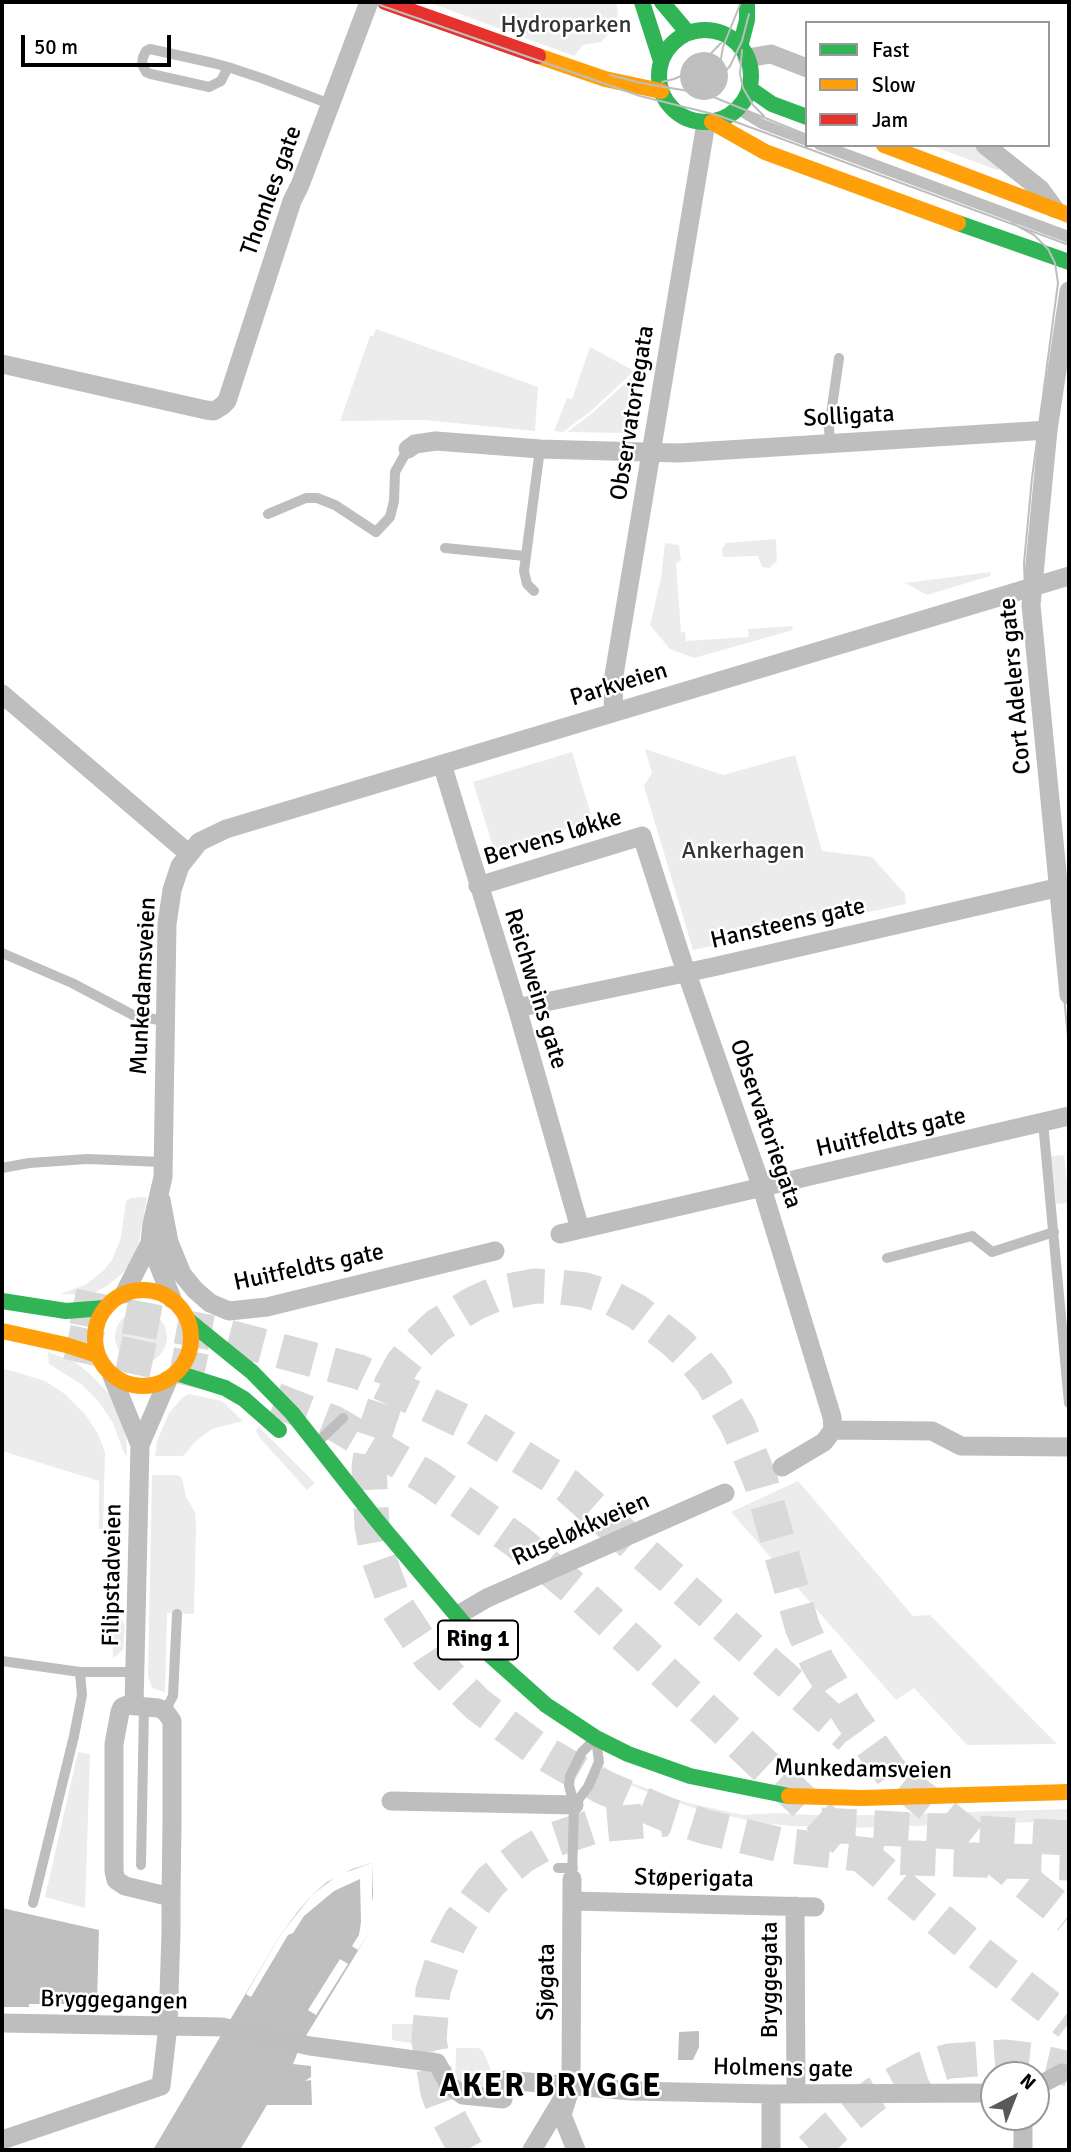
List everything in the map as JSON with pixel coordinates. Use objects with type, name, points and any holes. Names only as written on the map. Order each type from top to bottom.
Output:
[{"type":"main road","points":[[385,2],[605,79],[661,91]]},
{"type":"main road","points":[[642,2],[661,61]]},
{"type":"main road","points":[[662,2],[688,33]]},
{"type":"main road","points":[[709,122],[721,120],[737,109],[749,88],[751,75],[744,52],[746,3]]},
{"type":"main road","points":[[725,35],[746,3]]},
{"type":"main road","points":[[744,52],[725,35],[706,30],[688,33],[671,44],[661,61],[658,76],[666,102],[683,117],[709,122],[765,152],[1069,262]]},
{"type":"main road","points":[[749,88],[772,104],[805,116]]},
{"type":"main road","points":[[889,147],[1061,211]]},
{"type":"main road","points":[[134,1291],[153,1291],[172,1299],[182,1309],[188,1321],[191,1343],[184,1365],[172,1377],[146,1387],[134,1386],[112,1376],[97,1355],[94,1339],[97,1323],[105,1308],[124,1294],[134,1291]]},
{"type":"main road","points":[[2,1301],[66,1311],[105,1308]]},
{"type":"main road","name":"Munkedamsveien","points":[[188,1321],[252,1372],[317,1443],[378,1522],[490,1655],[547,1704],[596,1738],[628,1754],[690,1776],[775,1795],[850,1798],[1069,1792]]},
{"type":"main road","points":[[2,1331],[66,1345],[97,1355]]},
{"type":"main road","name":"Munkedamsveien","points":[[172,1377],[225,1388],[244,1399],[378,1522]]},
{"type":"street","name":"Thomles gate","points":[[2,364],[206,410],[214,411],[227,401],[288,213],[369,2]]},
{"type":"street","points":[[744,52],[771,54],[805,67]]},
{"type":"street","name":"Observatoriegata","points":[[613,712],[614,675],[709,122]]},
{"type":"street","points":[[988,147],[1040,189],[1061,211]]},
{"type":"street","name":"Cort Adelers gate","points":[[1069,291],[1048,430],[1032,587],[1033,628],[1064,886],[1069,995]]},
{"type":"street","name":"Solligata","points":[[408,449],[415,444],[436,441],[540,449],[652,453],[1048,430]]},
{"type":"street","name":"Parkveien","points":[[188,853],[209,835],[226,829],[1069,576]]},
{"type":"street","points":[[2,694],[188,853]]},
{"type":"street","name":"Reichweins gate","points":[[442,764],[517,1008],[580,1229]]},
{"type":"street","name":"Observatoriegata","points":[[642,836],[761,1188],[832,1417],[833,1430]]},
{"type":"street","name":"Bervens løkke","points":[[478,886],[642,836]]},
{"type":"street","name":"Munkedamsveien","points":[[124,1294],[150,1243],[160,1196],[163,1162],[167,924],[172,890],[180,866],[188,853]]},
{"type":"street","name":"Hansteens gate","points":[[517,1008],[687,973],[1064,886]]},
{"type":"street","name":"Huitfeldts gate","points":[[559,1234],[1069,1116]]},
{"type":"street","name":"Huitfeldts gate","points":[[160,1196],[169,1242],[182,1274],[210,1303],[229,1311],[267,1307],[495,1251]]},
{"type":"street","points":[[150,1243],[172,1299]]},
{"type":"street","name":"Filipstadveien","points":[[112,1376],[139,1445],[135,1672],[139,1706]]},
{"type":"street","name":"Filipstadveien","points":[[139,1445],[172,1377]]},
{"type":"street","points":[[782,1467],[824,1442],[833,1430],[933,1431],[961,1446],[1069,1447]]},
{"type":"street","name":"Ruseløkkveien","points":[[458,1615],[487,1598],[725,1493]]},
{"type":"street","points":[[2,2140],[161,2086],[168,2026],[171,1897],[172,1721],[164,1711],[139,1706],[122,1707],[114,1744],[116,1880],[125,1886],[171,1897]]},
{"type":"street","points":[[391,1801],[574,1805]]},
{"type":"street","name":"Sjøgata","points":[[568,1872],[572,1901],[571,2086],[562,2115],[576,2150]]},
{"type":"street","name":"Støperigata","points":[[572,1901],[815,1907]]},
{"type":"street","name":"Bryggegata","points":[[795,1906],[796,2094]]},
{"type":"street","name":"Bryggegangen","points":[[2,2023],[226,2028],[301,2044]]},
{"type":"street","name":"Holmens gate","points":[[301,2044],[437,2063],[449,2085],[463,2095],[503,2099],[505,2080],[631,2091],[771,2094],[980,2093]]},
{"type":"street","points":[[532,2150],[571,2086]]},
{"type":"street","points":[[771,2094],[771,2150]]},
{"type":"street","points":[[1023,2131],[1023,2150]]},
{"type":"lane","points":[[228,67],[221,81],[209,87],[151,74],[146,72],[142,64],[146,51],[150,49],[228,67],[330,104]]},
{"type":"lane","points":[[737,109],[762,124],[805,140]]},
{"type":"lane","points":[[824,147],[1069,238]]},
{"type":"lane","points":[[830,442],[829,428],[839,358]]},
{"type":"lane","points":[[268,514],[306,498],[317,498],[335,505],[376,532],[390,517],[396,472],[408,449]]},
{"type":"lane","points":[[534,591],[527,584],[524,571],[540,449]]},
{"type":"lane","points":[[445,548],[525,556]]},
{"type":"lane","points":[[2,953],[72,983],[133,1015],[164,1021]]},
{"type":"lane","points":[[1043,1122],[1069,1403]]},
{"type":"lane","points":[[2,1168],[29,1163],[87,1159],[163,1162]]},
{"type":"lane","points":[[887,1258],[972,1236],[992,1252],[1054,1232]]},
{"type":"lane","points":[[317,1443],[343,1418]]},
{"type":"lane","points":[[164,1711],[173,1696],[177,1614]]},
{"type":"lane","points":[[2,1661],[80,1672],[135,1672]]},
{"type":"lane","name":"Filipstadveien","points":[[33,1903],[74,1736],[82,1695],[80,1672]]},
{"type":"lane","points":[[139,1706],[141,1865]]},
{"type":"lane","points":[[574,1805],[588,1787],[599,1762],[596,1738]]},
{"type":"lane","points":[[568,1872],[574,1805],[569,1785],[570,1776],[582,1752],[596,1738]]},
{"type":"green space","name":"Hydroparken","points":[[428,2],[616,2],[618,13],[614,28],[601,42],[583,45],[574,56]]},
{"type":"green space","points":[[935,147],[978,147],[1000,169]]},
{"type":"green space","points":[[376,329],[538,387],[535,431],[425,420],[340,421],[370,336],[373,336]]},
{"type":"green space","points":[[590,347],[634,371],[591,411],[563,432],[554,431],[567,398],[572,399]]},
{"type":"green space","points":[[637,372],[640,374],[629,433],[567,432],[594,412]]},
{"type":"green space","points":[[776,539],[777,561],[769,568],[762,567],[758,556],[723,557],[722,549],[726,543]]},
{"type":"green space","points":[[665,543],[679,545],[681,561],[676,563],[681,632],[685,632],[686,641],[749,637],[748,629],[792,626],[793,630],[694,658],[670,649],[650,625],[661,578]]},
{"type":"green space","points":[[991,572],[990,576],[927,595],[905,583]]},
{"type":"green space","name":"Ankerhagen","points":[[645,749],[723,775],[795,755],[822,851],[872,857],[905,894],[906,904],[693,950],[644,786],[652,773]]},
{"type":"green space","points":[[572,752],[593,821],[494,850],[473,782]]},
{"type":"green space","points":[[1064,1155],[1069,1203],[1056,1204],[1051,1156]]},
{"type":"green space","points":[[147,1197],[137,1252],[124,1272],[90,1295],[60,1294],[85,1285],[104,1270],[112,1260],[121,1238],[126,1201]]},
{"type":"green space","points":[[141,1311],[160,1318],[167,1337],[160,1356],[141,1363],[122,1356],[115,1337],[122,1318]]},
{"type":"green space","points":[[48,1352],[75,1362],[108,1393],[117,1407],[126,1436],[127,1456],[113,1423],[99,1402],[81,1384],[49,1364]]},
{"type":"green space","points":[[2,1368],[45,1381],[65,1394],[85,1414],[98,1434],[105,1452],[103,1529],[99,1529],[99,1481],[2,1451]]},
{"type":"green space","points":[[189,1394],[222,1401],[243,1421],[212,1429],[196,1441],[183,1456],[155,1456],[157,1441],[169,1413]]},
{"type":"green space","points":[[258,1426],[315,1483],[307,1490],[260,1438],[256,1431]]},
{"type":"green space","points":[[152,1475],[177,1475],[182,1478],[186,1497],[195,1512],[196,1526],[194,1614],[167,1613],[165,1692],[152,1688],[148,1676]]},
{"type":"green space","points":[[798,1481],[913,1616],[930,1615],[1057,1744],[967,1745],[914,1688],[896,1700],[731,1512]]},
{"type":"green space","points":[[112,1612],[116,1612],[125,1625],[123,1650],[113,1658]]},
{"type":"green space","points":[[78,1752],[90,1754],[85,1908],[45,1897]]},
{"type":"green space","points":[[629,1782],[688,1803],[743,1815],[774,1813],[835,1816],[1069,1809],[1069,1821],[849,1828],[792,1826],[761,1823],[697,1809],[654,1795],[628,1784]]},
{"type":"green space","points":[[392,2024],[439,2024],[435,2053],[416,2056],[411,2043],[392,2040]]},
{"type":"green space","points":[[456,2048],[479,2048],[483,2051],[495,2080],[491,2089],[455,2084]]},
{"type":"shaded area","points":[[704,52],[721,59],[728,76],[721,93],[704,100],[687,93],[680,76],[687,59]]},
{"type":"shaded area","points":[[372,1863],[373,1895],[367,1936],[301,2044],[293,2064],[311,2066],[311,2077],[305,2081],[311,2080],[312,2105],[267,2105],[240,2150],[153,2150],[281,1934],[299,1910],[327,1882],[352,1869]]},
{"type":"shaded area","points":[[2,1908],[99,1930],[97,2004],[29,2004],[29,2007],[2,2007]]},
{"type":"shaded area","points":[[699,2031],[699,2047],[693,2060],[678,2060],[679,2032]]},
{"type":"pier","points":[[372,1863],[372,1916],[367,1936],[358,1950],[352,1946],[359,1935],[361,1922],[360,1879],[334,1891],[304,1916],[293,1933],[288,1935],[251,1997],[246,1994],[281,1934],[312,1895],[338,1875]]},
{"type":"pier","points":[[340,1959],[348,1964],[316,2015],[308,2010]]},
{"type":"tunnel","points":[[892,1774],[851,1717],[817,1661],[802,1626],[761,1482],[738,1426],[711,1380],[675,1341],[636,1311],[613,1299],[585,1290],[535,1286],[498,1293],[475,1303],[437,1326],[418,1344],[391,1385],[373,1439],[369,1467],[372,1526],[377,1554],[396,1606],[430,1657],[477,1704],[534,1747],[603,1787],[668,1815],[706,1827],[780,1845],[885,1857],[1069,1863]]},
{"type":"tunnel","points":[[73,1306],[213,1333],[359,1372],[467,1423],[568,1486],[850,1737]]},
{"type":"tunnel","points":[[67,1342],[210,1373]]},
{"type":"tunnel","points":[[275,1400],[334,1423],[429,1479],[518,1542],[577,1591],[843,1839],[979,1953],[1069,2023]]},
{"type":"tunnel","points":[[903,1783],[1069,1917]]},
{"type":"tunnel","points":[[466,2150],[438,2092],[429,2040],[433,1991],[448,1945],[460,1922],[491,1881],[524,1855],[547,1842],[598,1825],[667,1819]]},
{"type":"tunnel","points":[[821,1825],[1069,1838]]},
{"type":"tunnel","points":[[811,2150],[874,2095],[923,2069],[949,2061],[1004,2057],[1069,2069]]},
{"type":"tram line","points":[[371,2],[640,96],[717,115],[1069,245]]},
{"type":"tram line","points":[[720,79],[723,47],[741,2]]},
{"type":"tram line","points":[[695,93],[716,81],[730,66],[742,41],[749,14]]},
{"type":"tram line","points":[[662,82],[695,70],[721,43]]},
{"type":"tram line","points":[[742,50],[740,74],[743,88],[753,105],[764,116]]},
{"type":"tram line","points":[[610,75],[706,94],[805,134]]},
{"type":"tram line","points":[[839,147],[1069,232]]},
{"type":"tram line","points":[[1012,223],[1034,235],[1048,249],[1055,263],[1058,283],[1032,478],[1024,563],[1026,617],[1069,1047]]},
{"type":"tram line","points":[[1058,353],[1069,297]]},
{"type":"traffic: fast","points":[[642,2],[661,61]]},
{"type":"traffic: fast","points":[[662,2],[688,33]]},
{"type":"traffic: fast","points":[[740,47],[747,20],[747,2]]},
{"type":"traffic: fast","points":[[705,30],[723,33],[738,43],[748,58],[751,76],[748,94],[738,109],[723,119],[705,122],[687,119],[672,109],[662,94],[659,76],[662,58],[672,43],[687,33],[705,30]]},
{"type":"traffic: fast","points":[[749,88],[772,104],[805,116]]},
{"type":"traffic: fast","points":[[958,223],[1069,262]]},
{"type":"traffic: fast","points":[[2,1301],[66,1311],[105,1308]]},
{"type":"traffic: fast","points":[[189,1321],[252,1372],[292,1413],[378,1522],[490,1655],[546,1705],[596,1738],[628,1754],[690,1776],[789,1796]]},
{"type":"traffic: fast","points":[[177,1373],[225,1388],[244,1399],[279,1430]]},
{"type":"traffic: slow","points":[[538,56],[605,79],[661,91]]},
{"type":"traffic: slow","points":[[712,122],[765,152],[958,223]]},
{"type":"traffic: slow","points":[[889,147],[1069,215]]},
{"type":"traffic: slow","points":[[143,1290],[162,1293],[177,1304],[188,1319],[191,1338],[188,1357],[177,1372],[162,1383],[143,1386],[124,1383],[109,1372],[98,1357],[95,1338],[98,1319],[109,1304],[124,1293],[143,1290]]},
{"type":"traffic: slow","points":[[2,1331],[66,1345],[97,1355]]},
{"type":"traffic: slow","points":[[789,1796],[862,1798],[1069,1792]]},
{"type":"traffic: jam","points":[[385,2],[538,56]]},
{"type":"district","name":"AKER BRYGGE","points":[[551,2088]]}]
